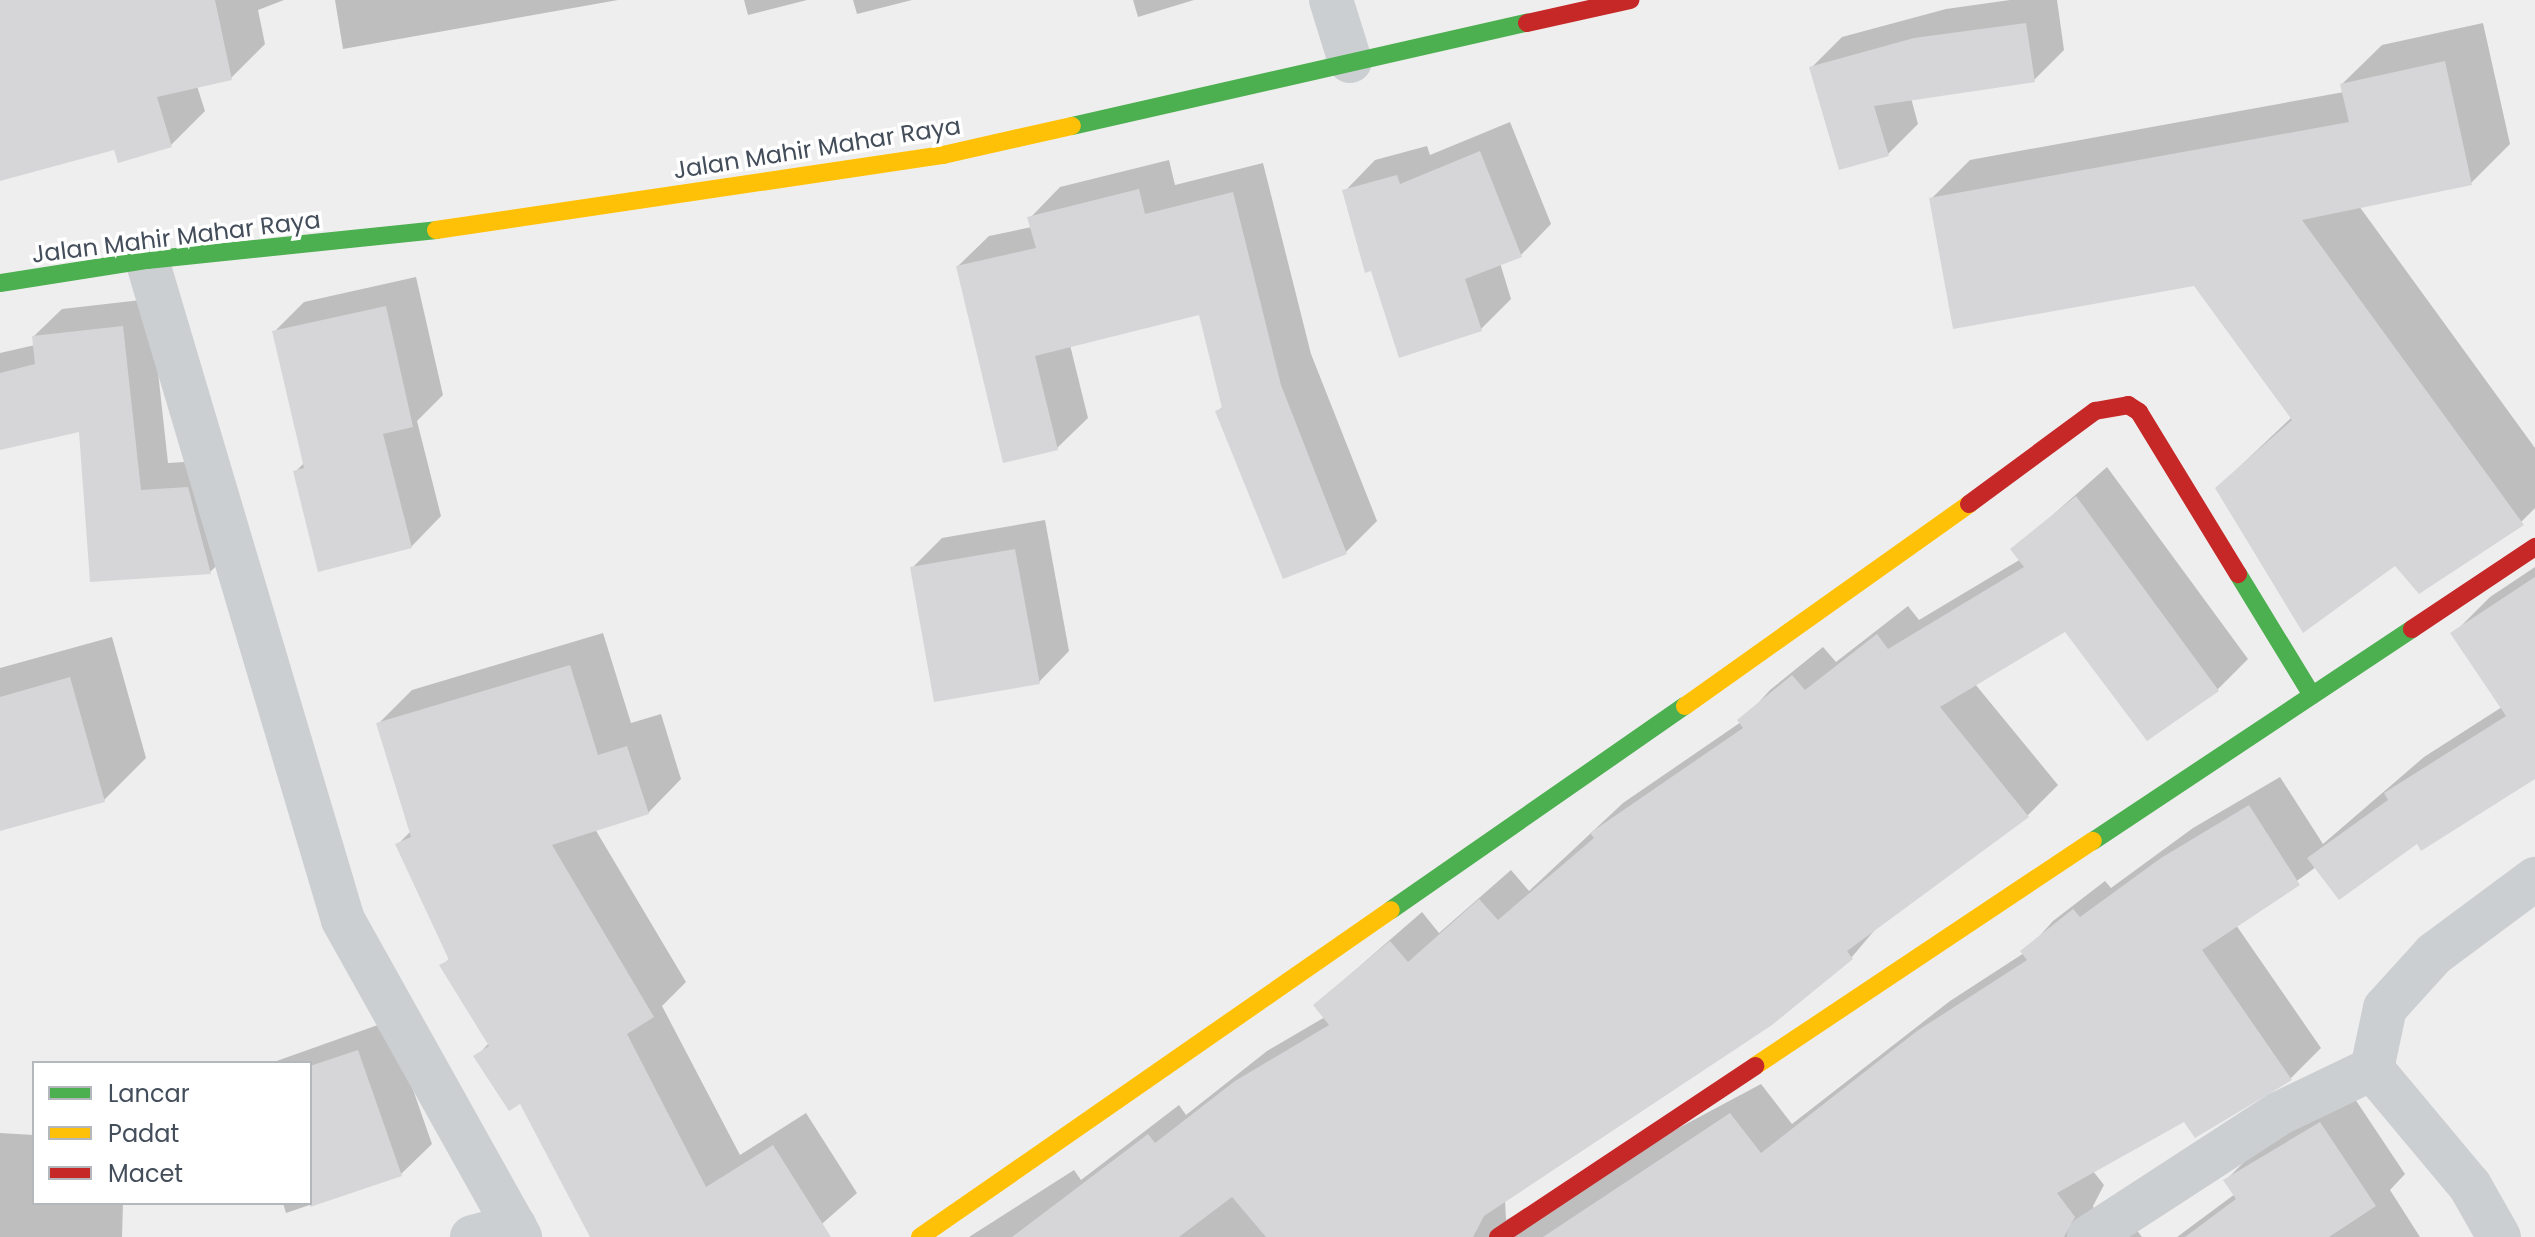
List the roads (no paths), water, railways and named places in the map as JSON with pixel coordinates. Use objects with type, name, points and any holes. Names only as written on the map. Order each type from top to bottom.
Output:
[{"type":"street","points":[[1331,0],[1350,61]]},
{"type":"street","name":"Jalan Mahir Mahar Raya","points":[[0,283],[147,260],[383,238],[943,155],[1630,0]]},
{"type":"street","points":[[147,260],[343,920],[518,1232],[472,1237]]},
{"type":"street","points":[[920,1237],[1855,588],[2095,411],[2128,405],[2139,412],[2312,695]]},
{"type":"street","points":[[1498,1237],[2535,547]]},
{"type":"street","points":[[2372,1069],[2385,1008],[2434,954],[2535,879]]},
{"type":"street","points":[[2089,1237],[2280,1113],[2372,1069]]},
{"type":"street","points":[[2372,1069],[2470,1186],[2499,1237]]}]
